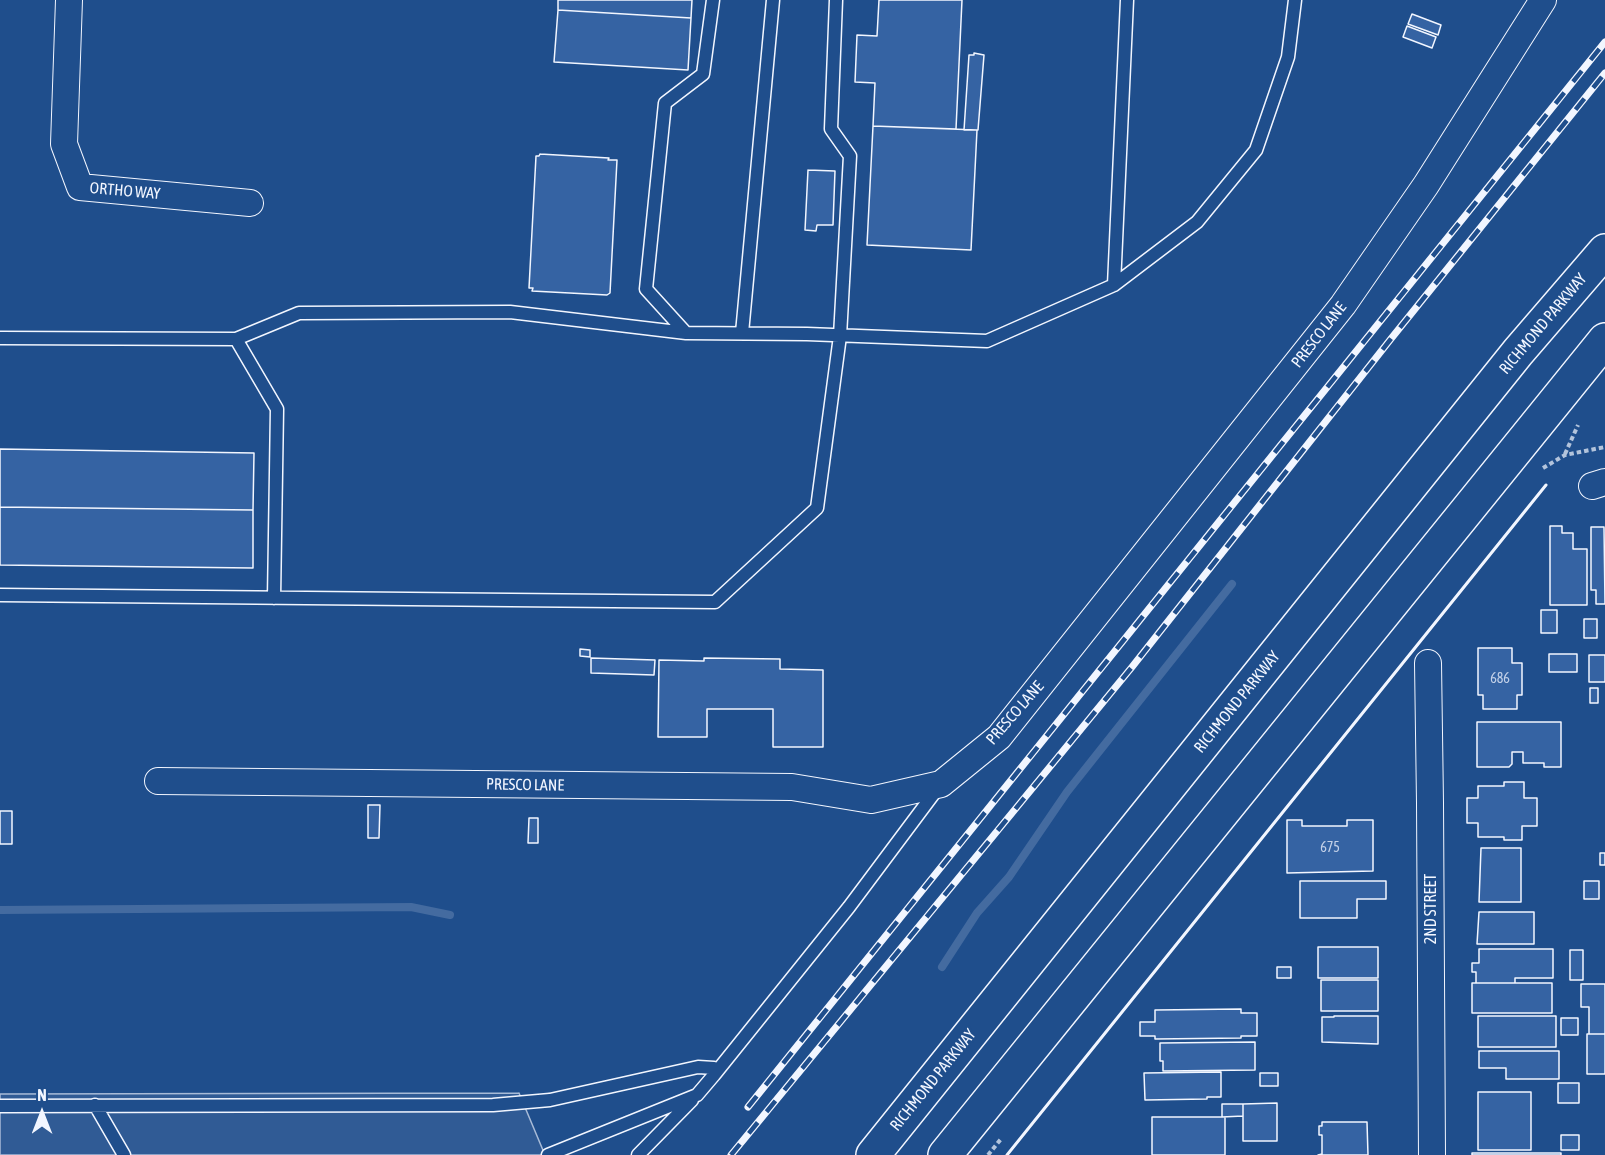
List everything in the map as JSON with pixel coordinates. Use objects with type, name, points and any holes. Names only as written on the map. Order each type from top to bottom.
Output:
[{"type":"highway","name":"RICHMOND PARKWAY","points":[[873,1155],[1518,352],[1605,251]]},
{"type":"highway","points":[[945,1155],[1605,340]]},
{"type":"street","name":"ORTHO WAY","points":[[69,0],[64,144],[80,187],[250,202]]},
{"type":"street","name":"PRESCO LANE","points":[[158,781],[792,787],[871,800],[941,784],[999,737],[1343,305],[1426,185],[1542,0]]},
{"type":"street","name":"2ND STREET","points":[[1428,663],[1432,1155]]},
{"type":"lane","points":[[686,333],[646,289],[664,103],[703,74],[713,0]]},
{"type":"lane","points":[[742,333],[773,0]]},
{"type":"lane","points":[[0,595],[715,602],[817,508],[840,336],[850,156],[831,129],[836,0]]},
{"type":"lane","points":[[1114,285],[1127,0]]},
{"type":"lane","points":[[0,338],[236,339],[299,313],[510,312],[686,333],[987,341],[1114,285],[1197,222],[1256,150],[1288,57],[1295,0]]},
{"type":"lane","points":[[236,339],[278,409],[274,598]]},
{"type":"lane","points":[[638,1155],[714,1076],[849,907],[941,784]]},
{"type":"lane","points":[[0,1106],[494,1105],[550,1100],[698,1067],[714,1068],[714,1076]]},
{"type":"lane","points":[[548,1155],[697,1095]]},
{"type":"lane","points":[[95,1106],[124,1155]]},
{"type":"shaded area","points":[[519,1093],[545,1155],[0,1155],[0,1094]]},
{"type":"building","points":[[558,0],[692,0],[691,18],[558,10]]},
{"type":"building","points":[[879,0],[962,0],[956,129],[873,126],[875,83],[855,82],[857,35],[877,36]]},
{"type":"building","points":[[558,10],[691,18],[688,70],[554,62]]},
{"type":"building","points":[[1412,14],[1441,25],[1438,35],[1408,24]]},
{"type":"building","points":[[1407,26],[1436,37],[1432,48],[1403,37]]},
{"type":"building","points":[[974,53],[984,55],[978,130],[964,130],[969,55],[974,55]]},
{"type":"building","points":[[873,126],[977,130],[971,250],[867,245]]},
{"type":"building","points":[[540,154],[617,160],[610,293],[607,295],[532,291],[533,288],[529,288],[536,156]]},
{"type":"building","points":[[808,170],[835,171],[833,225],[817,225],[816,231],[805,230]]},
{"type":"building","points":[[0,449],[254,453],[253,510],[0,507]]},
{"type":"building","points":[[0,507],[253,510],[253,568],[0,565]]},
{"type":"building","points":[[1550,526],[1562,526],[1562,533],[1573,533],[1573,549],[1587,549],[1587,605],[1550,605]]},
{"type":"building","points":[[1591,527],[1604,527],[1605,604],[1596,604],[1596,590],[1591,590]]},
{"type":"building","points":[[1541,610],[1557,610],[1557,633],[1541,633]]},
{"type":"building","points":[[1584,619],[1597,619],[1597,638],[1584,638]]},
{"type":"building","points":[[1478,648],[1512,648],[1512,663],[1522,663],[1522,695],[1517,695],[1517,709],[1483,709],[1483,695],[1478,695]]},
{"type":"building","points":[[580,649],[590,650],[590,657],[580,656]]},
{"type":"building","points":[[1549,654],[1577,654],[1577,672],[1549,672]]},
{"type":"building","points":[[1589,655],[1605,655],[1605,682],[1589,682]]},
{"type":"building","points":[[591,658],[655,660],[654,675],[591,673]]},
{"type":"building","points":[[704,658],[780,659],[780,669],[823,670],[823,747],[773,747],[773,709],[707,709],[707,737],[658,737],[659,660],[704,661]]},
{"type":"building","points":[[1590,688],[1598,688],[1598,703],[1590,703]]},
{"type":"building","points":[[1477,722],[1561,722],[1561,767],[1544,767],[1544,763],[1523,763],[1523,752],[1512,752],[1512,764],[1509,767],[1477,767]]},
{"type":"building","points":[[1504,782],[1524,782],[1524,798],[1537,798],[1537,826],[1522,826],[1522,840],[1478,837],[1478,823],[1467,823],[1467,798],[1478,798],[1478,786],[1504,786]]},
{"type":"building","points":[[368,805],[380,805],[379,838],[368,838]]},
{"type":"building","points":[[0,811],[12,811],[12,844],[0,844]]},
{"type":"building","points":[[529,818],[538,818],[538,843],[528,843]]},
{"type":"building","points":[[1287,820],[1302,820],[1302,826],[1347,826],[1347,820],[1373,820],[1373,871],[1287,873]]},
{"type":"building","points":[[1481,848],[1521,848],[1521,902],[1479,902]]},
{"type":"building","points":[[1600,853],[1605,853],[1605,865],[1600,865]]},
{"type":"building","points":[[1300,881],[1386,881],[1386,899],[1357,899],[1357,918],[1300,918]]},
{"type":"building","points":[[1584,881],[1599,881],[1599,899],[1584,899]]},
{"type":"building","points":[[1479,912],[1534,912],[1534,944],[1477,944]]},
{"type":"building","points":[[1318,947],[1378,947],[1378,978],[1318,978]]},
{"type":"building","points":[[1479,949],[1553,949],[1553,978],[1515,978],[1515,983],[1476,983],[1476,972],[1472,972],[1472,963],[1479,963]]},
{"type":"building","points":[[1570,950],[1583,950],[1583,980],[1570,980]]},
{"type":"building","points":[[1277,967],[1291,967],[1291,978],[1277,978]]},
{"type":"building","points":[[1321,980],[1378,980],[1378,1011],[1321,1011]]},
{"type":"building","points":[[1472,983],[1552,983],[1552,1013],[1472,1013]]},
{"type":"building","points":[[1581,984],[1605,984],[1605,1034],[1589,1034],[1589,1007],[1581,1007]]},
{"type":"building","points":[[1241,1009],[1241,1013],[1257,1013],[1257,1036],[1155,1039],[1155,1036],[1140,1036],[1140,1022],[1155,1022],[1155,1010]]},
{"type":"building","points":[[1378,1016],[1378,1044],[1322,1042],[1322,1017]]},
{"type":"building","points":[[1478,1016],[1556,1016],[1556,1047],[1478,1047]]},
{"type":"building","points":[[1561,1018],[1578,1018],[1578,1035],[1561,1035]]},
{"type":"building","points":[[1587,1034],[1605,1034],[1605,1074],[1587,1074]]},
{"type":"building","points":[[1255,1042],[1255,1070],[1163,1071],[1163,1061],[1160,1061],[1160,1043]]},
{"type":"building","points":[[1479,1051],[1559,1051],[1559,1079],[1506,1079],[1506,1068],[1479,1068]]},
{"type":"building","points":[[1221,1072],[1221,1097],[1145,1100],[1144,1073]]},
{"type":"building","points":[[1260,1073],[1278,1073],[1278,1086],[1260,1086]]},
{"type":"building","points":[[1558,1083],[1579,1083],[1579,1103],[1558,1103]]},
{"type":"building","points":[[1478,1092],[1531,1092],[1531,1150],[1478,1150]]},
{"type":"building","points":[[1277,1103],[1277,1141],[1243,1141],[1243,1104]]},
{"type":"building","points":[[1222,1104],[1243,1104],[1243,1116],[1222,1117]]},
{"type":"building","points":[[1152,1117],[1225,1117],[1225,1155],[1152,1155]]},
{"type":"building","points":[[1322,1122],[1367,1122],[1368,1155],[1318,1155],[1322,1154],[1322,1135],[1319,1135],[1319,1126],[1322,1126]]},
{"type":"building","points":[[1561,1135],[1579,1135],[1579,1150],[1561,1150]]},
{"type":"building","points":[[1472,1153],[1561,1153],[1561,1155],[1472,1155]]},
{"type":"waterway","points":[[942,967],[977,913],[1009,877],[1067,792],[1232,584]]},
{"type":"waterway","points":[[0,910],[411,907],[450,915]]},
{"type":"railway","points":[[748,1107],[1605,42]]},
{"type":"railway","points":[[731,1155],[1132,667],[1390,340],[1605,73]]},
{"type":"wall","points":[[1007,1155],[1546,485]]}]
